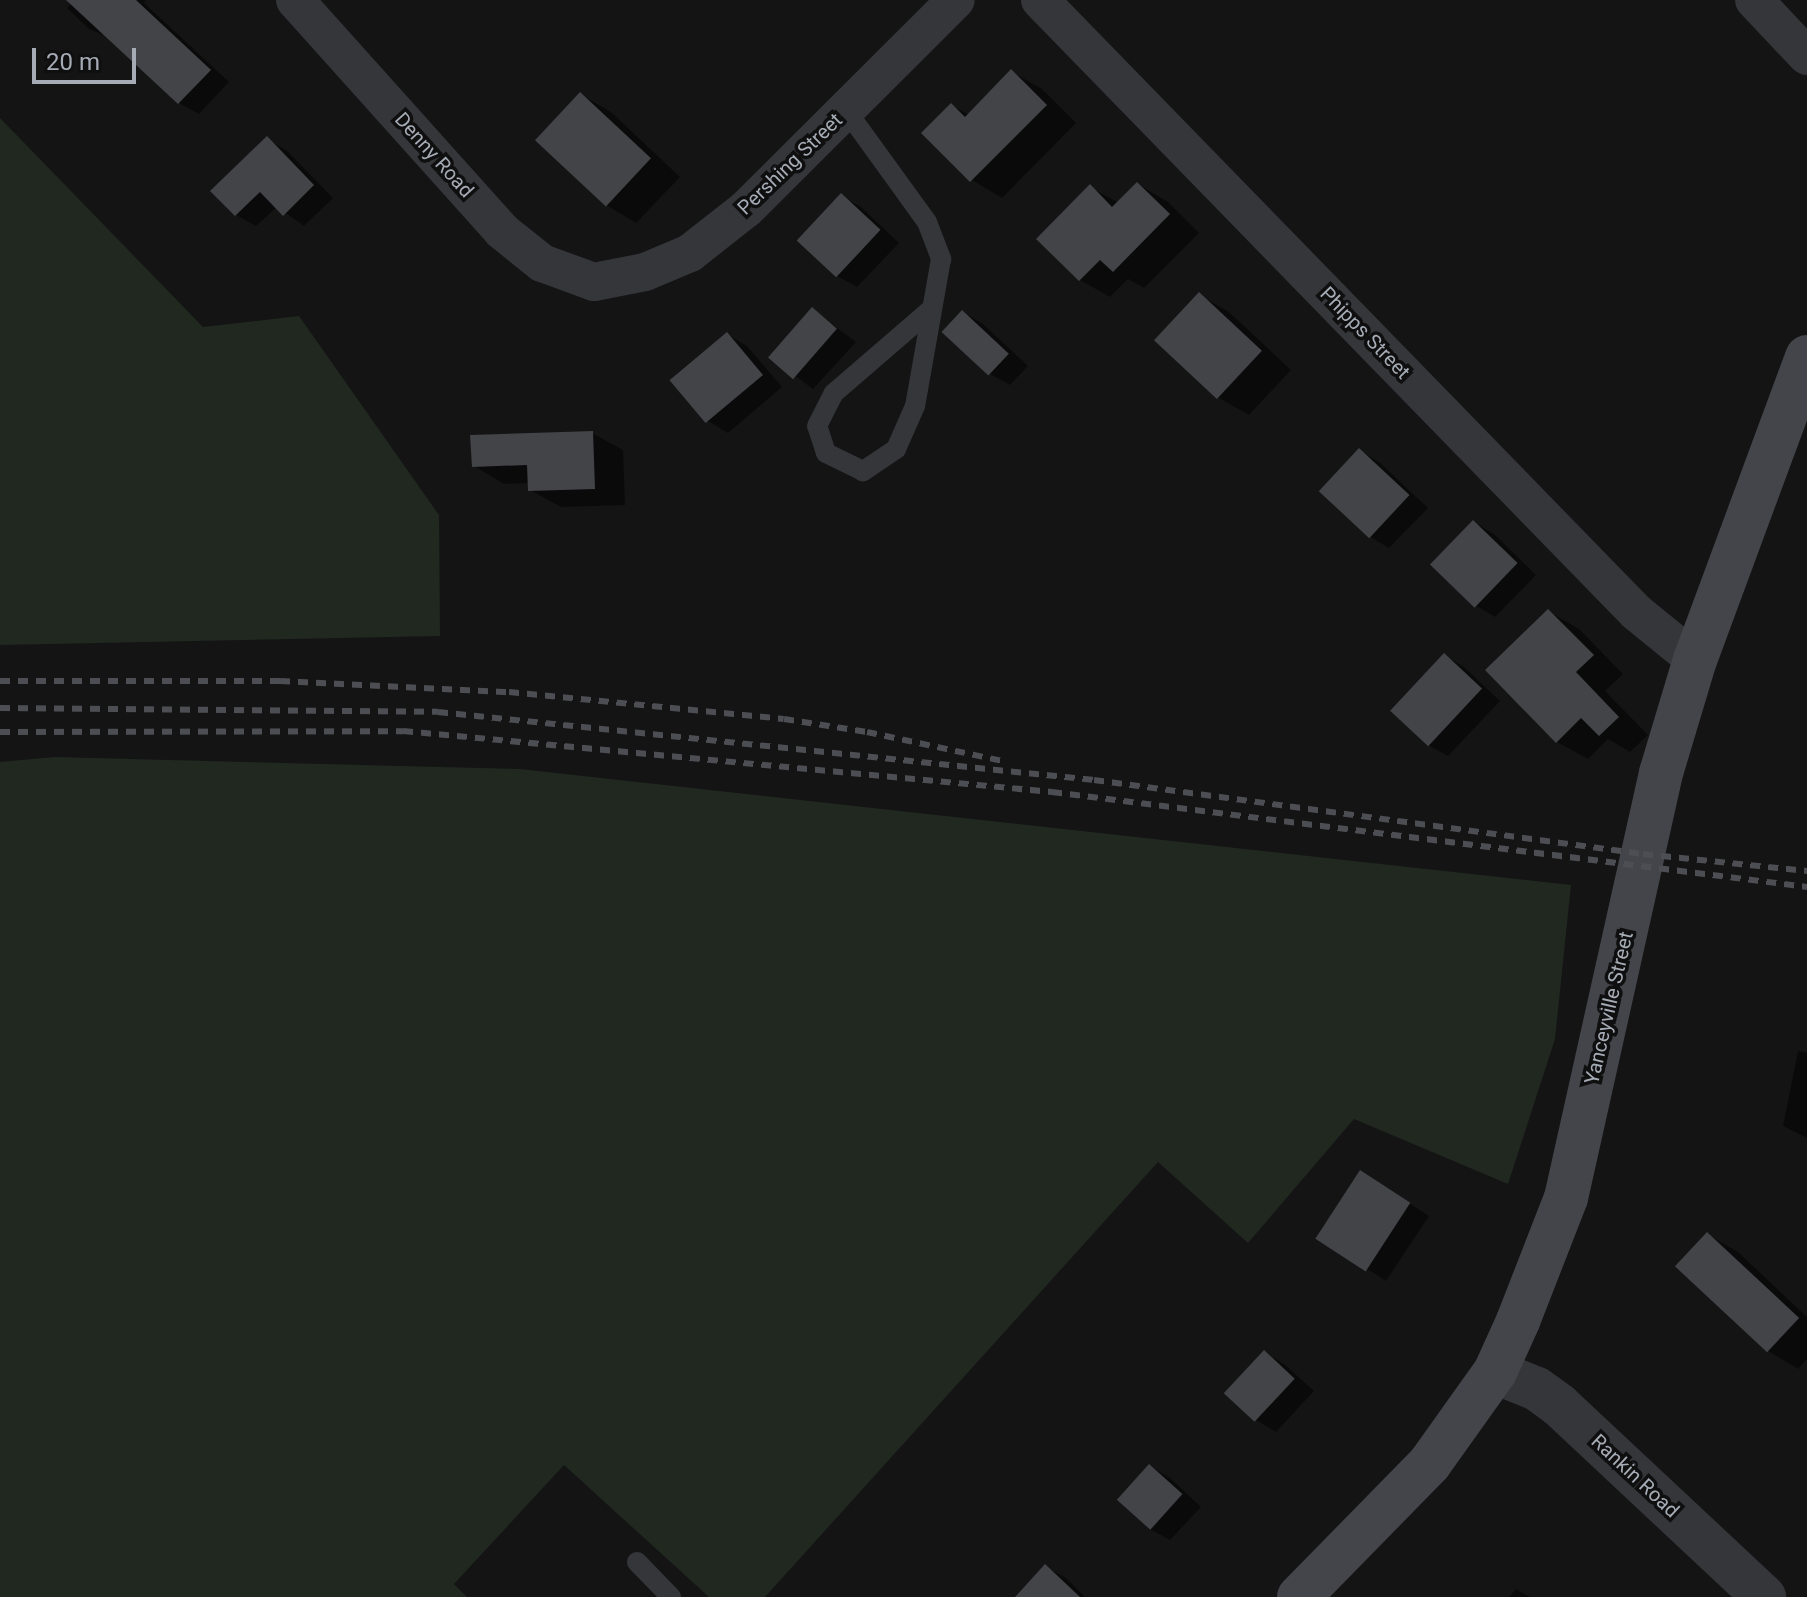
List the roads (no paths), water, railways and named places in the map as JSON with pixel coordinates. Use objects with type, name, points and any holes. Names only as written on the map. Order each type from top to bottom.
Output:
[{"type":"main road","name":"Yanceyville Street","points":[[1299,1597],[1430,1463],[1495,1372],[1566,1198],[1661,773],[1695,660],[1807,357]]},
{"type":"street","name":"Denny Road","points":[[295,0],[502,231],[542,263],[594,282]]},
{"type":"street","name":"Pershing Street","points":[[594,282],[645,272],[690,253],[746,209],[956,0]]},
{"type":"street","name":"Phipps Street","points":[[1040,0],[1636,612],[1695,660]]},
{"type":"street","points":[[1754,0],[1807,56]]},
{"type":"street","name":"Rankin Road","points":[[1495,1372],[1537,1389],[1559,1405],[1764,1597]]},
{"type":"lane","points":[[846,110],[927,222],[941,259],[915,406],[896,449],[863,471],[826,453],[817,426],[834,393],[930,310]]},
{"type":"lane","points":[[637,1562],[671,1597]]},
{"type":"railway","points":[[0,681],[280,681],[509,692],[784,719],[867,732],[1002,761]]},
{"type":"railway","points":[[0,708],[438,712],[1094,780],[1643,854],[1807,871]]},
{"type":"railway","points":[[0,732],[403,731],[1052,792],[1807,887]]}]
